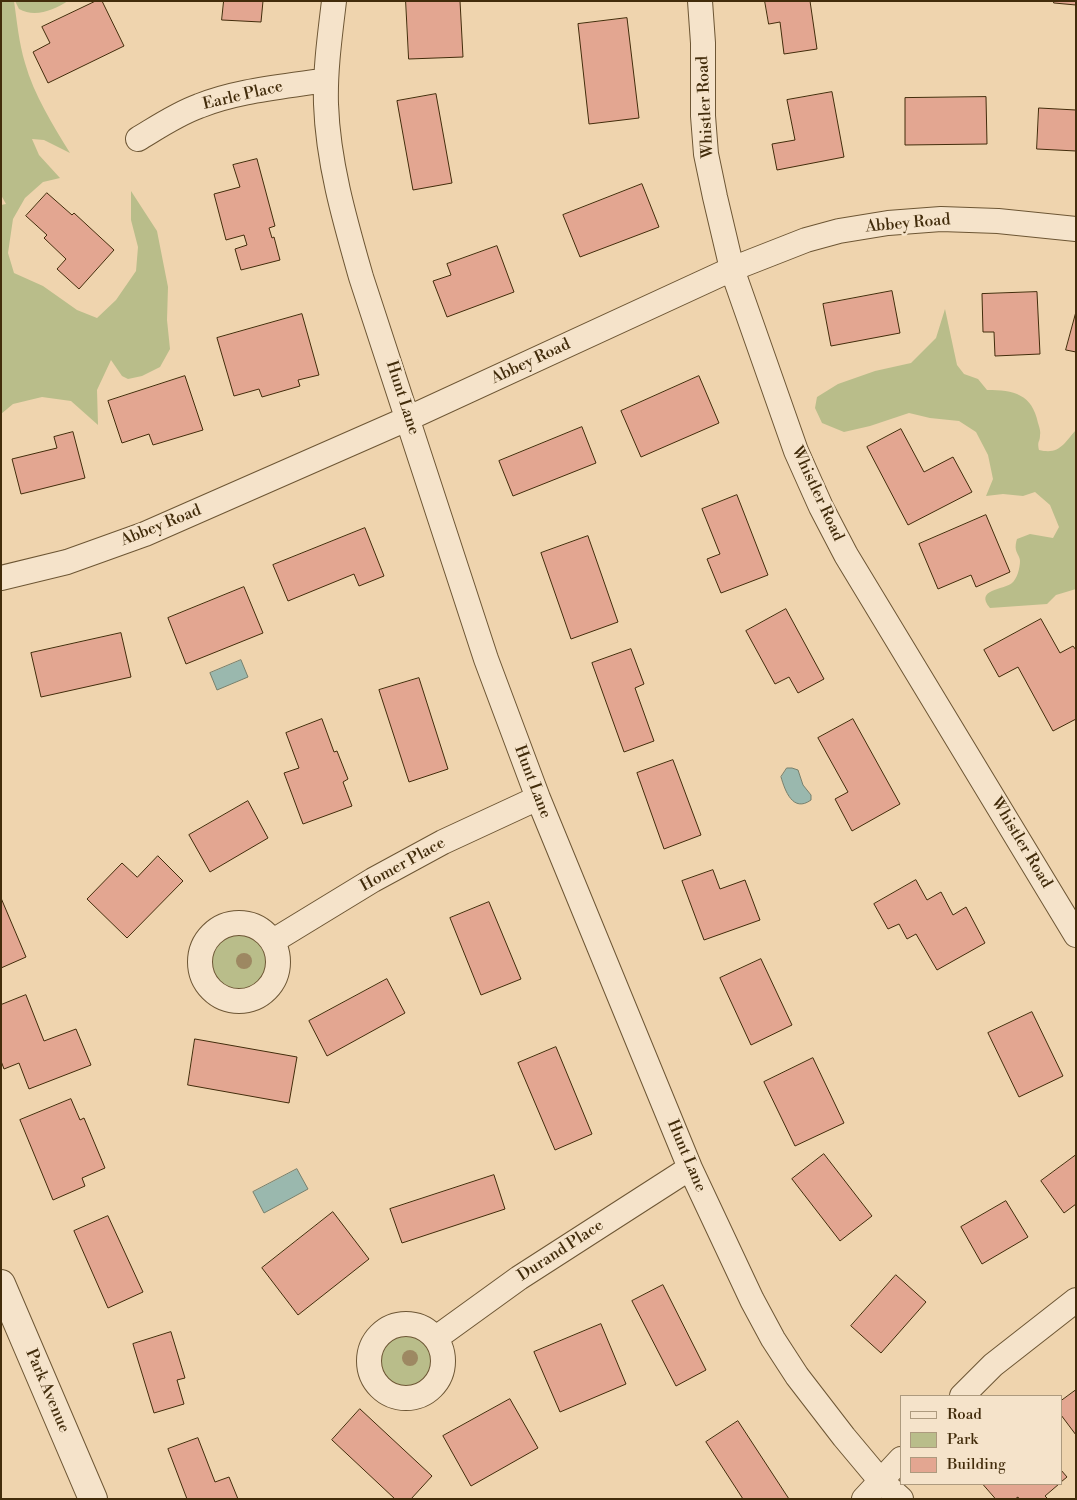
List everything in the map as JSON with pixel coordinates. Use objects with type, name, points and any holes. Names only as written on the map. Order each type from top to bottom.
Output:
[{"type":"street","name":"Hunt Lane","points":[[334,1],[326,80],[326,104],[331,156],[348,230],[361,277],[409,418],[486,659],[538,798],[690,1168],[752,1300],[797,1376],[880,1480],[901,1499]]},
{"type":"street","name":"Whistler Road","points":[[700,1],[703,43],[704,136],[715,197],[732,269],[787,426],[821,507],[846,555],[1076,935]]},
{"type":"street","name":"Earle Place","points":[[138,139],[178,115],[200,105],[233,96],[326,80]]},
{"type":"street","name":"Abbey Road","points":[[1,578],[67,562],[146,534],[409,418],[732,269],[806,240],[839,231],[888,222],[941,219],[998,221],[1076,229]]},
{"type":"street","name":"Homer Place","points":[[273,941],[373,880],[538,798]]},
{"type":"street","name":"Durand Place","points":[[436,1338],[519,1278],[690,1168]]},
{"type":"street","name":"Park Avenue","points":[[1,1284],[94,1499]]},
{"type":"street","points":[[963,1395],[993,1365],[1076,1300]]},
{"type":"street","points":[[864,1499],[900,1460]]},
{"type":"green space","points":[[1,1],[14,1],[21,48],[33,87],[44,110],[70,153],[44,140],[32,139],[39,155],[60,178],[43,182],[25,198],[13,219],[8,253],[14,273],[43,286],[77,310],[97,318],[116,300],[136,271],[138,247],[131,220],[131,191],[157,231],[168,287],[167,320],[170,349],[160,367],[142,376],[128,379],[122,376],[111,360],[97,390],[98,425],[71,401],[42,397],[13,404],[1,414],[1,205],[6,204],[1,195]]},
{"type":"green space","points":[[15,1],[68,1],[51,10],[31,13],[19,9]]},
{"type":"green space","points":[[945,309],[957,365],[964,374],[978,379],[987,390],[1006,391],[1026,400],[1035,413],[1039,427],[1039,450],[1052,451],[1061,447],[1076,430],[1076,589],[1056,595],[1047,604],[990,608],[986,602],[988,594],[1012,583],[1017,576],[1020,558],[1016,549],[1017,539],[1030,534],[1053,538],[1059,527],[1050,505],[1035,492],[1023,496],[1003,494],[986,496],[993,479],[988,455],[976,432],[959,421],[930,418],[909,413],[870,426],[844,432],[822,423],[815,408],[817,397],[838,384],[875,371],[911,363],[936,338]]},
{"type":"green space","points":[[239,923],[254,926],[267,934],[275,947],[278,962],[275,977],[267,990],[254,998],[239,1001],[224,998],[211,990],[203,977],[200,962],[203,947],[211,934],[224,926]]},
{"type":"green space","points":[[406,1324],[427,1330],[437,1340],[443,1361],[437,1382],[427,1392],[406,1398],[385,1392],[375,1382],[369,1361],[375,1340],[385,1330]]},
{"type":"water","points":[[241,660],[248,677],[217,690],[210,673]]},
{"type":"water","points":[[787,768],[798,770],[803,785],[811,795],[811,800],[799,804],[791,799],[781,777]]},
{"type":"water","points":[[297,1169],[308,1189],[264,1213],[253,1192]]},
{"type":"building","points":[[96,1],[102,1],[124,46],[48,83],[33,52],[50,43],[42,27]]},
{"type":"building","points":[[224,1],[263,1],[261,22],[222,20]]},
{"type":"building","points":[[406,1],[460,1],[463,57],[409,59]]},
{"type":"building","points":[[765,1],[810,1],[817,49],[784,54],[780,22],[769,24]]},
{"type":"building","points":[[1054,1],[1076,1],[1076,5],[1054,3]]},
{"type":"building","points":[[627,18],[639,118],[589,124],[578,24]]},
{"type":"building","points":[[832,92],[844,157],[777,170],[772,144],[795,140],[787,100]]},
{"type":"building","points":[[436,94],[452,183],[413,190],[397,101]]},
{"type":"building","points":[[986,97],[987,144],[905,145],[905,98]]},
{"type":"building","points":[[1039,108],[1076,110],[1076,151],[1037,149]]},
{"type":"building","points":[[257,159],[275,226],[269,228],[272,238],[274,237],[280,260],[241,270],[235,249],[247,245],[244,235],[226,240],[214,194],[240,187],[233,165]]},
{"type":"building","points":[[642,184],[659,227],[580,257],[563,215]]},
{"type":"building","points":[[47,193],[72,215],[74,213],[114,250],[79,289],[57,269],[66,259],[44,238],[47,235],[26,216]]},
{"type":"building","points":[[497,246],[514,292],[447,317],[433,281],[451,275],[447,264]]},
{"type":"building","points":[[892,291],[900,333],[831,346],[823,304]]},
{"type":"building","points":[[1037,292],[1040,354],[995,356],[994,332],[983,332],[982,294]]},
{"type":"building","points":[[1076,312],[1076,352],[1066,350]]},
{"type":"building","points":[[302,314],[319,375],[298,380],[300,386],[262,397],[259,389],[234,396],[217,338]]},
{"type":"building","points":[[185,376],[203,430],[153,445],[149,434],[122,443],[108,401]]},
{"type":"building","points":[[699,376],[719,423],[641,457],[621,411]]},
{"type":"building","points":[[582,427],[596,463],[513,496],[499,461]]},
{"type":"building","points":[[901,429],[924,472],[953,457],[972,492],[908,525],[867,447]]},
{"type":"building","points":[[73,432],[85,478],[21,494],[12,459],[57,448],[54,437]]},
{"type":"building","points":[[737,495],[768,575],[721,593],[707,559],[720,554],[702,509]]},
{"type":"building","points":[[986,515],[1010,572],[976,587],[971,575],[938,589],[919,544]]},
{"type":"building","points":[[365,528],[384,576],[359,586],[354,574],[288,601],[273,565]]},
{"type":"building","points":[[588,536],[618,622],[571,639],[541,553]]},
{"type":"building","points":[[244,587],[263,633],[186,664],[168,618]]},
{"type":"building","points":[[786,609],[824,679],[798,693],[789,677],[775,684],[746,631]]},
{"type":"building","points":[[1041,619],[1060,653],[1073,646],[1076,650],[1076,719],[1053,731],[1018,667],[999,677],[984,650]]},
{"type":"building","points":[[121,633],[131,677],[41,697],[31,653]]},
{"type":"building","points":[[631,649],[644,684],[635,688],[654,741],[624,752],[592,663]]},
{"type":"building","points":[[419,678],[448,769],[409,782],[379,690]]},
{"type":"building","points":[[322,719],[334,752],[337,751],[348,779],[343,782],[352,806],[303,824],[284,773],[299,768],[286,733]]},
{"type":"building","points":[[853,719],[900,804],[852,831],[835,799],[848,792],[818,738]]},
{"type":"building","points":[[673,760],[701,835],[664,849],[637,773]]},
{"type":"building","points":[[248,801],[268,838],[210,872],[189,835]]},
{"type":"building","points":[[158,856],[183,881],[127,938],[87,899],[122,863],[137,877]]},
{"type":"building","points":[[713,870],[720,889],[745,880],[760,920],[704,940],[682,881]]},
{"type":"building","points":[[916,880],[927,900],[941,892],[953,915],[966,907],[985,943],[937,970],[916,934],[907,939],[899,924],[888,929],[874,904]]},
{"type":"building","points":[[1,898],[26,957],[1,968]]},
{"type":"building","points":[[489,902],[521,979],[481,995],[450,918]]},
{"type":"building","points":[[761,959],[792,1025],[751,1045],[720,978]]},
{"type":"building","points":[[387,979],[405,1013],[327,1056],[309,1021]]},
{"type":"building","points":[[26,995],[44,1041],[76,1029],[91,1065],[29,1089],[19,1063],[4,1069],[1,1061],[1,1005]]},
{"type":"building","points":[[1032,1012],[1063,1076],[1019,1097],[988,1033]]},
{"type":"building","points":[[195,1039],[297,1057],[289,1103],[188,1085]]},
{"type":"building","points":[[556,1047],[592,1134],[555,1150],[518,1063]]},
{"type":"building","points":[[813,1058],[844,1123],[795,1146],[764,1082]]},
{"type":"building","points":[[71,1099],[80,1120],[84,1118],[105,1168],[82,1178],[85,1186],[53,1200],[20,1120]]},
{"type":"building","points":[[824,1154],[872,1216],[840,1241],[792,1179]]},
{"type":"building","points":[[1076,1155],[1076,1204],[1064,1213],[1041,1181]]},
{"type":"building","points":[[494,1175],[505,1209],[402,1243],[390,1209]]},
{"type":"building","points":[[1006,1201],[1028,1237],[982,1264],[961,1227]]},
{"type":"building","points":[[333,1212],[369,1259],[298,1315],[262,1268]]},
{"type":"building","points":[[108,1216],[143,1292],[108,1308],[74,1231]]},
{"type":"building","points":[[896,1275],[926,1302],[881,1353],[851,1326]]},
{"type":"building","points":[[663,1285],[706,1370],[676,1386],[632,1301]]},
{"type":"building","points":[[601,1324],[626,1384],[560,1412],[534,1352]]},
{"type":"building","points":[[171,1332],[185,1378],[177,1380],[184,1404],[154,1413],[133,1344]]},
{"type":"building","points":[[1076,1390],[1076,1435],[1062,1416],[1062,1400]]},
{"type":"building","points":[[510,1399],[538,1448],[471,1486],[443,1436]]},
{"type":"building","points":[[360,1409],[432,1476],[411,1499],[395,1499],[332,1440]]},
{"type":"building","points":[[738,1421],[789,1499],[743,1499],[706,1442]]},
{"type":"building","points":[[198,1438],[215,1482],[229,1477],[238,1499],[187,1499],[168,1449]]},
{"type":"building","points":[[1062,1471],[1067,1477],[1062,1481]]},
{"type":"building","points":[[984,1485],[1058,1485],[1045,1496],[1048,1499],[1019,1499],[1018,1497],[1015,1499],[996,1499]]}]
